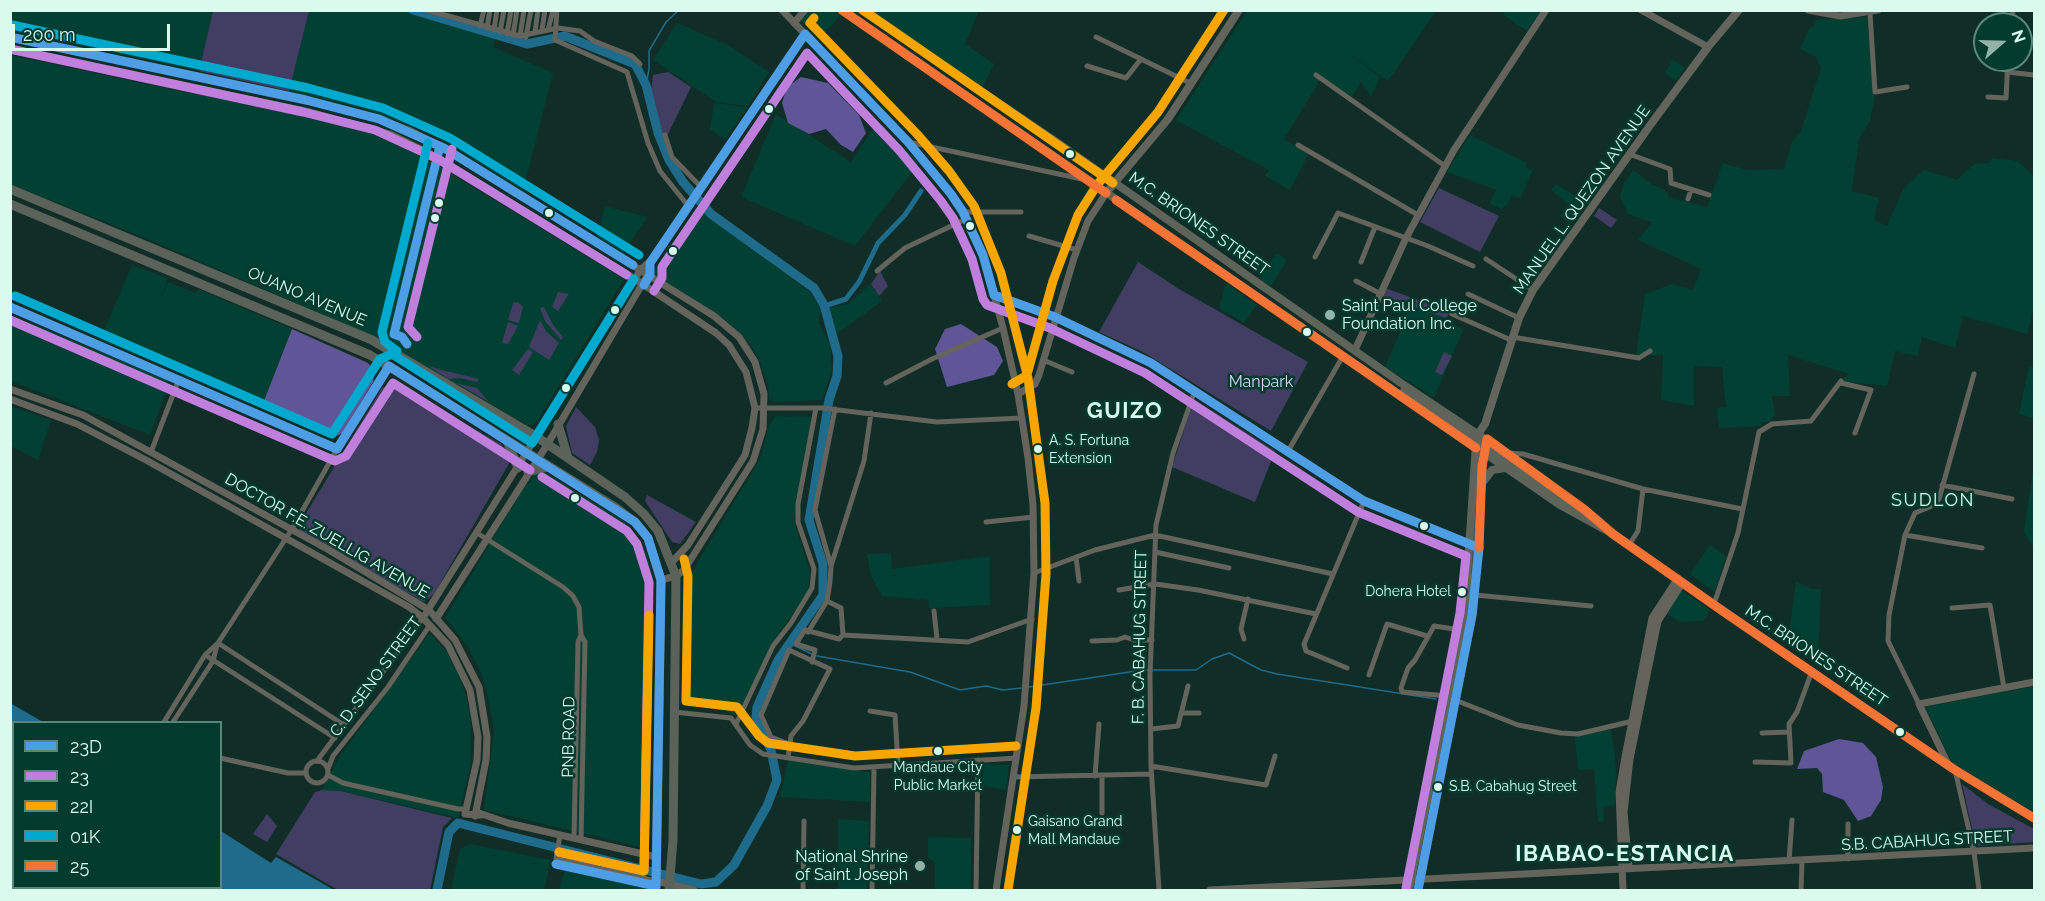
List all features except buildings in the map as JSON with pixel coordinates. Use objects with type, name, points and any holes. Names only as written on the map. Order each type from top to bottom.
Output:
[{"type":"highway","name":"OUANO AVENUE","points":[[10,189],[372,340],[537,437],[639,508],[658,531],[676,576],[672,886]]},
{"type":"highway","name":"OUANO AVENUE","points":[[10,204],[370,355],[615,507],[635,522],[648,538],[661,580],[656,877]]},
{"type":"highway","points":[[112,246],[116,233]]},
{"type":"highway","points":[[558,424],[568,458]]},
{"type":"highway","points":[[507,441],[513,450],[518,468]]},
{"type":"highway","points":[[528,472],[548,467]]},
{"type":"main road","name":"M.C. BRIONES STREET","points":[[841,10],[1578,518],[1613,534]]},
{"type":"main road","name":"M.C. BRIONES STREET","points":[[861,10],[1506,453],[1585,510],[1613,534]]},
{"type":"main road","points":[[1106,192],[1168,119],[1239,10]]},
{"type":"main road","name":"MANUEL L. QUEZON AVENUE","points":[[1478,434],[1485,424],[1519,318],[1533,290],[1629,154],[1708,47],[1739,10]]},
{"type":"main road","name":"M.C. BRIONES STREET","points":[[1372,362],[1401,389]]},
{"type":"main road","name":"M.C. BRIONES STREET","points":[[1365,370],[1401,389],[1952,768],[2034,818]]},
{"type":"main road","name":"MANUEL L. QUEZON AVENUE","points":[[1485,424],[1487,440]]},
{"type":"main road","points":[[1450,698],[1475,596],[1474,466],[1470,451],[1461,438],[1467,434],[1466,426]]},
{"type":"main road","points":[[1409,891],[1416,878],[1432,799],[1475,546],[1481,485],[1478,434]]},
{"type":"main road","points":[[1474,466],[1479,450],[1487,440]]},
{"type":"main road","points":[[1481,485],[1490,472],[1506,468]]},
{"type":"main road","points":[[1416,878],[1418,891]]},
{"type":"street","points":[[427,10],[480,27],[523,37],[535,32],[550,32],[558,28],[579,31],[594,41],[632,56],[639,64]]},
{"type":"street","points":[[480,27],[484,10]]},
{"type":"street","points":[[490,10],[500,32]]},
{"type":"street","points":[[497,10],[500,32]]},
{"type":"street","points":[[500,32],[504,10]]},
{"type":"street","points":[[500,32],[511,10]]},
{"type":"street","points":[[500,32],[517,10]]},
{"type":"street","points":[[523,37],[524,10]]},
{"type":"street","points":[[523,37],[531,10]]},
{"type":"street","points":[[535,32],[538,10]]},
{"type":"street","points":[[545,10],[550,32],[627,72],[648,143],[660,171],[690,205]]},
{"type":"street","points":[[550,32],[555,10]]},
{"type":"street","points":[[782,10],[908,142],[940,179],[965,215],[983,255],[1003,328],[1022,418],[1034,517],[1034,573],[1025,692],[996,891]]},
{"type":"street","points":[[794,23],[805,10]]},
{"type":"street","points":[[1355,350],[1418,214],[1472,121],[1546,10]]},
{"type":"street","points":[[1641,10],[1708,47]]},
{"type":"street","points":[[1808,10],[1840,16],[1878,10]]},
{"type":"street","points":[[1870,13],[1875,92],[1907,87]]},
{"type":"street","name":"C. D. SENO STREET","points":[[317,761],[429,610],[641,269],[650,263],[805,34]]},
{"type":"street","points":[[10,37],[306,100],[379,119],[444,148],[641,269],[709,313],[739,337],[757,368],[763,384],[765,409],[760,444],[753,461],[684,570],[676,576],[661,580]]},
{"type":"street","points":[[1096,37],[1192,84]]},
{"type":"street","points":[[10,50],[310,112],[390,134],[438,158],[635,279],[711,329],[729,345],[746,372],[754,408],[745,455],[688,545],[672,562]]},
{"type":"street","points":[[1087,66],[1126,78],[1142,59]]},
{"type":"street","points":[[1988,97],[2006,98],[2007,72],[2034,75]]},
{"type":"street","points":[[1316,75],[1445,166]]},
{"type":"street","points":[[665,135],[672,157],[700,190]]},
{"type":"street","points":[[908,142],[1089,180]]},
{"type":"street","points":[[1298,145],[1418,214]]},
{"type":"street","points":[[1629,154],[1670,169],[1671,183],[1709,195]]},
{"type":"street","points":[[1688,199],[1691,190]]},
{"type":"street","points":[[1018,394],[1035,384],[1077,250],[1088,221],[1106,192]]},
{"type":"street","points":[[877,271],[904,248],[965,215],[1021,212]]},
{"type":"street","points":[[1315,257],[1338,213],[1406,238],[1473,267]]},
{"type":"street","points":[[1362,262],[1374,227]]},
{"type":"street","points":[[1029,236],[1077,250]]},
{"type":"street","points":[[1486,259],[1533,290]]},
{"type":"street","points":[[650,263],[650,275]]},
{"type":"street","name":"C. D. SENO STREET","points":[[328,772],[333,756],[388,687],[436,617],[547,445],[650,275]]},
{"type":"street","points":[[1356,281],[1381,294]]},
{"type":"street","points":[[1468,294],[1519,318]]},
{"type":"street","points":[[994,295],[1055,317],[1151,363],[1364,501],[1475,546]]},
{"type":"street","points":[[10,307],[337,449]]},
{"type":"street","points":[[1452,314],[1512,339],[1639,358],[1650,351]]},
{"type":"street","points":[[886,383],[932,359],[1003,328]]},
{"type":"street","points":[[597,339],[607,346]]},
{"type":"street","points":[[1287,453],[1343,356]]},
{"type":"street","points":[[1043,360],[1072,372]]},
{"type":"street","points":[[165,721],[205,655],[218,643],[292,529],[337,449],[389,366]]},
{"type":"street","points":[[1974,374],[1939,499],[1934,505],[1916,513],[1905,535],[1887,633],[1891,650],[1952,768],[1974,852],[1979,891]]},
{"type":"street","points":[[151,452],[179,379]]},
{"type":"street","points":[[1714,604],[1738,533],[1760,432],[1772,424],[1811,421],[1841,382],[1872,390],[1855,433]]},
{"type":"street","name":"DOCTOR F.E. ZUELLIG AVENUE","points":[[10,388],[83,415],[292,529],[429,610],[467,660],[479,687],[486,717],[486,760],[477,814]]},
{"type":"street","name":"F. B. CABAHUG STREET","points":[[1159,891],[1151,774],[1150,666],[1155,584],[1155,535],[1173,453],[1195,390]]},
{"type":"street","name":"DOCTOR F.E. ZUELLIG AVENUE","points":[[10,399],[88,429],[409,607],[423,618],[460,665],[470,690],[477,718],[477,760],[466,812]]},
{"type":"street","points":[[754,408],[834,409],[937,422],[1022,418]]},
{"type":"street","points":[[736,724],[773,646],[810,596],[814,569],[798,522],[798,504],[819,408]]},
{"type":"street","points":[[831,567],[815,510],[834,409]]},
{"type":"street","points":[[808,632],[827,601],[831,567],[864,460],[871,413]]},
{"type":"street","points":[[1506,453],[1523,454],[1643,489],[1742,509]]},
{"type":"street","points":[[1942,485],[2012,499]]},
{"type":"street","points":[[1629,545],[1638,531],[1643,489]]},
{"type":"street","points":[[1347,668],[1304,649],[1316,614],[1364,501]]},
{"type":"street","points":[[986,522],[1034,517]]},
{"type":"street","name":"PNB ROAD","points":[[477,533],[568,591],[579,607],[581,635],[578,642],[578,839]]},
{"type":"street","points":[[1034,573],[1077,557],[1155,535],[1333,574]]},
{"type":"street","points":[[1905,535],[1982,548]]},
{"type":"street","points":[[1155,552],[1229,568]]},
{"type":"street","points":[[1077,557],[1079,581]]},
{"type":"street","points":[[1623,891],[1626,868],[1621,812],[1633,721],[1658,621],[1681,580]]},
{"type":"street","points":[[1119,590],[1155,584],[1248,599],[1316,614]]},
{"type":"street","points":[[1475,596],[1591,606]]},
{"type":"street","points":[[1244,639],[1241,629],[1248,599]]},
{"type":"street","points":[[827,601],[841,608],[843,635]]},
{"type":"street","points":[[1952,608],[1990,605],[2004,688]]},
{"type":"street","points":[[934,611],[937,639]]},
{"type":"street","points":[[812,661],[815,652],[796,645],[805,630],[839,639],[843,635],[968,642],[1032,619]]},
{"type":"street","points":[[1369,675],[1387,624],[1426,636]]},
{"type":"street","points":[[1461,630],[1434,626],[1408,668],[1401,691],[1450,698],[1518,725],[1561,733],[1578,734],[1633,721]]},
{"type":"street","points":[[1092,641],[1117,640],[1125,637],[1134,640],[1152,640]]},
{"type":"street","points":[[174,721],[213,661],[218,643]]},
{"type":"street","points":[[218,643],[344,725]]},
{"type":"street","points":[[788,758],[789,744],[830,669],[789,650],[762,715],[771,737],[789,744]]},
{"type":"street","points":[[205,655],[335,738]]},
{"type":"street","points":[[1755,762],[1791,764],[1789,724],[1797,712],[1812,671]]},
{"type":"street","points":[[1630,745],[1644,677]]},
{"type":"street","points":[[1919,704],[2034,682]]},
{"type":"street","points":[[1151,729],[1178,726],[1188,686]]},
{"type":"street","points":[[870,711],[895,716],[898,765]]},
{"type":"street","points":[[674,712],[722,715],[731,718],[750,745],[767,754],[854,768],[1017,758]]},
{"type":"street","points":[[1182,713],[1199,713]]},
{"type":"street","points":[[1095,776],[1099,724]]},
{"type":"street","points":[[1762,733],[1790,732]]},
{"type":"street","points":[[1151,766],[1266,785],[1275,756]]},
{"type":"street","points":[[222,758],[288,773],[306,773]]},
{"type":"street","points":[[976,891],[978,760]]},
{"type":"street","points":[[328,772],[324,781],[316,783],[310,781],[306,773],[309,765],[317,761],[325,764],[328,772],[343,783],[458,809],[559,838],[578,839],[672,886],[692,890]]},
{"type":"street","points":[[872,891],[874,767]]},
{"type":"street","points":[[1013,777],[1151,774]]},
{"type":"street","points":[[1102,775],[1102,813]]},
{"type":"street","points":[[1789,861],[1792,820]]},
{"type":"street","points":[[803,891],[804,821]]},
{"type":"street","points":[[1848,824],[1848,859]]},
{"type":"street","points":[[559,838],[556,858],[656,877]]},
{"type":"street","name":"S.B. CABAHUG STREET","points":[[1210,891],[1299,888],[1416,878],[1848,859],[2034,848]]},
{"type":"street","points":[[1802,860],[1802,891]]},
{"type":"street","points":[[1367,882],[1368,891]]},
{"type":"shaded area","points":[[11,11],[213,11],[199,71],[11,31]]},
{"type":"shaded area","points":[[309,11],[409,11],[495,38],[493,47],[553,73],[523,191],[434,134],[357,107],[289,91]]},
{"type":"shaded area","points":[[808,11],[833,11],[840,16],[819,39],[800,20]]},
{"type":"shaded area","points":[[872,11],[979,11],[965,44],[994,64],[982,88],[955,70],[958,62],[954,69]]},
{"type":"shaded area","points":[[1247,11],[1436,11],[1388,81],[1351,55],[1380,77],[1371,97],[1361,82],[1351,98],[1322,77],[1284,139],[1307,153],[1290,190],[1265,176],[1269,170],[1176,120]]},
{"type":"shaded area","points":[[1502,11],[1542,11],[1527,31],[1505,16]]},
{"type":"shaded area","points":[[1867,17],[1875,94],[1870,121],[1859,139],[1852,191],[1879,198],[1874,220],[1887,226],[1903,189],[1924,170],[1957,180],[1974,164],[1989,163],[1992,158],[2018,161],[2034,176],[2034,308],[2027,334],[1963,316],[1955,348],[1922,337],[1918,356],[1895,351],[1887,386],[1839,381],[1849,374],[1788,355],[1790,396],[1772,396],[1775,415],[1769,422],[1761,422],[1761,426],[1719,428],[1717,408],[1726,407],[1722,367],[1694,366],[1694,406],[1661,400],[1663,355],[1636,355],[1645,294],[1672,284],[1693,290],[1701,269],[1638,240],[1652,222],[1628,214],[1620,196],[1624,183],[1633,170],[1651,184],[1663,189],[1668,193],[1668,197],[1707,207],[1723,163],[1747,170],[1784,169],[1792,142],[1801,131],[1821,68],[1816,57],[1800,49],[1810,27],[1814,26],[1816,20]]},
{"type":"shaded area","points":[[677,23],[728,45],[769,72],[748,106],[716,102],[653,60]]},
{"type":"shaded area","points":[[11,55],[184,92],[271,107],[365,130],[419,154],[624,279],[536,423],[527,425],[373,336],[145,238],[11,184]]},
{"type":"shaded area","points":[[1673,60],[1685,68],[1676,81],[1665,73]]},
{"type":"shaded area","points":[[801,77],[828,83],[859,115],[866,133],[853,152],[841,145],[826,129],[809,134],[788,123],[782,103],[787,87]]},
{"type":"shaded area","points":[[714,103],[748,107],[725,139],[710,129]]},
{"type":"shaded area","points":[[776,114],[851,162],[877,122],[919,163],[855,246],[741,197]]},
{"type":"shaded area","points":[[1470,135],[1527,163],[1525,167],[1533,170],[1520,198],[1512,195],[1508,204],[1502,209],[1490,204],[1496,190],[1447,172]]},
{"type":"shaded area","points":[[1556,184],[1585,202],[1570,224],[1560,216],[1568,204],[1551,190]]},
{"type":"shaded area","points":[[605,206],[647,217],[623,253],[597,237]]},
{"type":"shaded area","points":[[697,208],[809,291],[820,308],[819,323],[830,345],[832,369],[822,400],[773,402],[769,398],[768,385],[759,359],[746,338],[725,320],[655,275],[654,271],[661,259]]},
{"type":"shaded area","points":[[1276,253],[1287,260],[1271,286],[1260,279]]},
{"type":"shaded area","points":[[132,265],[168,278],[160,300],[168,282],[196,293],[198,289],[292,329],[262,406],[100,340]]},
{"type":"shaded area","points":[[1226,283],[1257,305],[1244,323],[1219,308]]},
{"type":"shaded area","points":[[870,284],[882,301],[835,335],[827,327],[828,308],[848,304]]},
{"type":"shaded area","points":[[1413,307],[1446,318],[1463,330],[1434,397],[1385,367],[1409,311]]},
{"type":"shaded area","points":[[10,315],[166,379],[168,387],[150,435],[11,381]]},
{"type":"shaded area","points":[[961,324],[997,347],[1003,361],[994,375],[947,387],[935,349],[945,329]]},
{"type":"shaded area","points":[[292,329],[368,363],[375,371],[373,382],[342,433],[337,436],[262,406]]},
{"type":"shaded area","points":[[2029,366],[2034,367],[2034,418],[2019,414]]},
{"type":"shaded area","points":[[10,406],[51,420],[38,460],[11,446]]},
{"type":"shaded area","points":[[776,416],[812,417],[794,521],[810,572],[808,593],[771,644],[743,709],[736,716],[724,710],[688,706],[681,697],[685,593],[688,578],[760,459],[769,425]]},
{"type":"shaded area","points":[[2034,464],[2034,549],[2024,532]]},
{"type":"shaded area","points":[[546,473],[625,522],[647,554],[654,582],[649,849],[484,810],[494,731],[488,698],[482,675],[468,647],[445,618],[518,497],[535,474]]},
{"type":"shaded area","points":[[1710,545],[1726,556],[1715,592],[1690,574]]},
{"type":"shaded area","points":[[891,553],[892,569],[990,556],[990,605],[929,608],[928,600],[882,596],[871,576],[867,554]]},
{"type":"shaded area","points":[[1796,582],[1812,589],[1821,589],[1818,647],[1812,658],[1788,640]]},
{"type":"shaded area","points":[[1681,590],[1710,610],[1703,621],[1680,622],[1666,613]]},
{"type":"shaded area","points":[[430,633],[447,652],[459,676],[471,722],[471,763],[458,818],[340,791],[322,790],[340,756]]},
{"type":"shaded area","points":[[2034,686],[2034,812],[1953,763],[1925,707]]},
{"type":"shaded area","points":[[1611,728],[1616,766],[1615,805],[1603,807],[1604,821],[1598,822],[1594,769],[1578,770],[1575,737]]},
{"type":"shaded area","points":[[1839,739],[1863,743],[1876,757],[1883,787],[1881,800],[1871,816],[1858,821],[1844,800],[1823,792],[1822,774],[1817,768],[1797,769],[1804,751]]},
{"type":"shaded area","points":[[788,761],[870,772],[870,802],[780,797]]},
{"type":"shaded area","points":[[984,764],[1009,765],[1006,790],[982,786]]},
{"type":"shaded area","points":[[838,819],[869,821],[867,890],[838,890]]},
{"type":"shaded area","points":[[928,837],[971,838],[971,890],[935,890],[935,863],[928,857]]},
{"type":"shaded area","points":[[470,844],[551,860],[544,890],[451,890],[460,849]]},
{"type":"shaded area","points":[[565,869],[648,888],[648,890],[559,890]]},
{"type":"green space","points":[[213,11],[309,11],[289,91],[199,71]]},
{"type":"green space","points":[[668,72],[691,87],[668,134],[663,135],[651,91],[653,75]]},
{"type":"green space","points":[[1439,188],[1499,216],[1480,252],[1420,222]]},
{"type":"green space","points":[[1599,208],[1617,220],[1611,228],[1594,216]]},
{"type":"green space","name":"Manpark","points":[[1138,262],[1179,289],[1308,362],[1271,431],[1143,352],[1099,332]]},
{"type":"green space","points":[[880,271],[888,286],[879,296],[871,284]]},
{"type":"green space","points":[[1385,288],[1452,310],[1446,318],[1382,296]]},
{"type":"green space","points":[[558,292],[569,294],[558,311],[552,307]]},
{"type":"green space","points":[[518,302],[523,307],[519,323],[508,320],[513,303]]},
{"type":"green space","points":[[544,307],[553,325],[563,337],[561,340],[545,321],[540,308]]},
{"type":"green space","points":[[540,320],[546,331],[559,343],[549,360],[529,347]]},
{"type":"green space","points":[[508,322],[518,326],[508,344],[502,343]]},
{"type":"green space","points":[[528,349],[533,352],[519,375],[512,370]]},
{"type":"green space","points":[[1444,352],[1452,356],[1442,375],[1435,372]]},
{"type":"green space","points":[[427,365],[479,379],[477,382],[460,378],[448,379]]},
{"type":"green space","points":[[456,383],[477,388],[489,402]]},
{"type":"green space","points":[[393,384],[501,444],[509,453],[511,460],[434,594],[424,602],[300,531],[299,525],[382,388]]},
{"type":"green space","points":[[1194,399],[1275,451],[1255,502],[1172,467]]},
{"type":"green space","points":[[576,407],[595,427],[599,440],[597,452],[590,465],[572,453],[566,426]]},
{"type":"green space","points":[[647,495],[696,522],[680,544],[672,542],[645,501]]},
{"type":"green space","points":[[1962,784],[1988,804],[2034,829],[2034,842],[1976,846]]},
{"type":"green space","points":[[340,791],[452,818],[443,827],[430,890],[338,890],[276,854],[315,792]]},
{"type":"green space","points":[[267,814],[277,826],[267,842],[253,834]]},
{"type":"water","points":[[10,703],[41,721],[12,721],[12,889],[222,889],[222,832],[271,863],[276,857],[334,890],[11,890]]},
{"type":"waterway","points":[[413,10],[527,44],[565,36],[635,64],[646,85],[658,133],[669,160],[683,182],[711,214],[814,288],[824,305],[838,356],[837,376],[829,400],[809,520],[823,564],[823,595],[778,660],[757,707],[756,717],[771,750],[777,780],[767,806],[734,865],[716,882],[701,884],[458,823],[449,832],[437,890]]},
{"type":"waterway","points":[[646,85],[649,51],[666,22],[679,10]]},
{"type":"waterway","points":[[824,306],[846,299],[859,282],[878,243],[905,215],[921,191]]},
{"type":"waterway","points":[[789,643],[812,654]]},
{"type":"waterway","points":[[1029,687],[1143,670],[1196,670],[1212,659],[1229,653],[1261,670],[1277,674],[1436,699]]},
{"type":"waterway","points":[[817,656],[910,672],[960,690],[986,686],[1003,690],[1021,688]]},
{"type":"waterway","points":[[686,887],[687,881]]},
{"type":"transit line","name":"25","points":[[842,10],[1106,193]]},
{"type":"transit line","name":"22I","points":[[863,10],[1113,183]]},
{"type":"transit line","name":"22I","points":[[1012,384],[1026,376],[1028,371],[1053,281],[1078,215],[1097,185],[1158,112],[1224,10]]},
{"type":"transit line","name":"22I","points":[[814,18],[810,23],[917,134],[949,171],[974,206],[1001,273],[1028,378],[1045,503],[1046,574],[1036,708],[1008,890]]},
{"type":"transit line","name":"01K","points":[[12,25],[308,88],[383,108],[450,138],[639,255]]},
{"type":"transit line","name":"23D","points":[[644,285],[650,275],[650,263],[805,34],[908,142],[951,194],[963,212],[983,255],[994,295],[1055,317],[1151,363],[1364,501],[1479,548],[1472,615],[1418,890]]},
{"type":"transit line","name":"23D","points":[[10,37],[306,100],[379,119],[444,148],[633,265]]},
{"type":"transit line","name":"23","points":[[10,49],[303,112],[375,130],[438,159],[627,275]]},
{"type":"transit line","name":"23","points":[[654,291],[662,278],[662,267],[807,53],[899,150],[941,201],[953,218],[972,259],[983,299],[987,305],[1050,328],[1145,373],[1358,512],[1466,556],[1460,613],[1406,888]]},
{"type":"transit line","name":"01K","points":[[397,351],[385,342],[382,332],[428,143]]},
{"type":"transit line","name":"23D","points":[[407,344],[402,337],[394,334],[440,146]]},
{"type":"transit line","name":"23","points":[[417,337],[408,327],[452,149]]},
{"type":"transit line","name":"25","points":[[1116,200],[1476,448]]},
{"type":"transit line","name":"01K","points":[[15,296],[332,434],[380,359],[392,354],[532,443],[634,279]]},
{"type":"transit line","name":"23D","points":[[10,307],[337,449],[389,366],[635,522],[648,538],[661,580],[656,886],[556,864]]},
{"type":"transit line","name":"23","points":[[10,320],[335,461],[346,456],[393,383],[530,470]]},
{"type":"transit line","name":"25","points":[[1479,548],[1482,467],[1487,439],[1585,510],[1613,534],[1724,612],[1955,770],[2034,818]]},
{"type":"transit line","name":"23","points":[[542,477],[627,531],[637,544],[649,582],[644,871],[559,852]]},
{"type":"transit line","name":"22I","points":[[684,559],[688,576],[686,701],[737,707],[759,736],[768,743],[855,756],[1016,746]]},
{"type":"transit line","name":"22I","points":[[559,852],[644,871],[649,615]]},
{"type":"place","name":"Saint Paul College Foundation Inc.","points":[[1330,315]]},
{"type":"place","name":"A. S. Fortuna Extension","points":[[1038,449]]},
{"type":"place","name":"Dohera Hotel","points":[[1462,592]]},
{"type":"place","name":"Mandaue City Public Market","points":[[938,751]]},
{"type":"place","name":"S.B. Cabahug Street","points":[[1438,787]]},
{"type":"place","name":"Gaisano Grand Mall Mandaue","points":[[1017,830]]},
{"type":"place","name":"National Shrine of Saint Joseph","points":[[920,866]]},
{"type":"district","name":"GUIZO","points":[[1125,411]]},
{"type":"district","name":"SUDLON","points":[[1933,501]]},
{"type":"district","name":"IBABAO-ESTANCIA","points":[[1625,854]]}]
